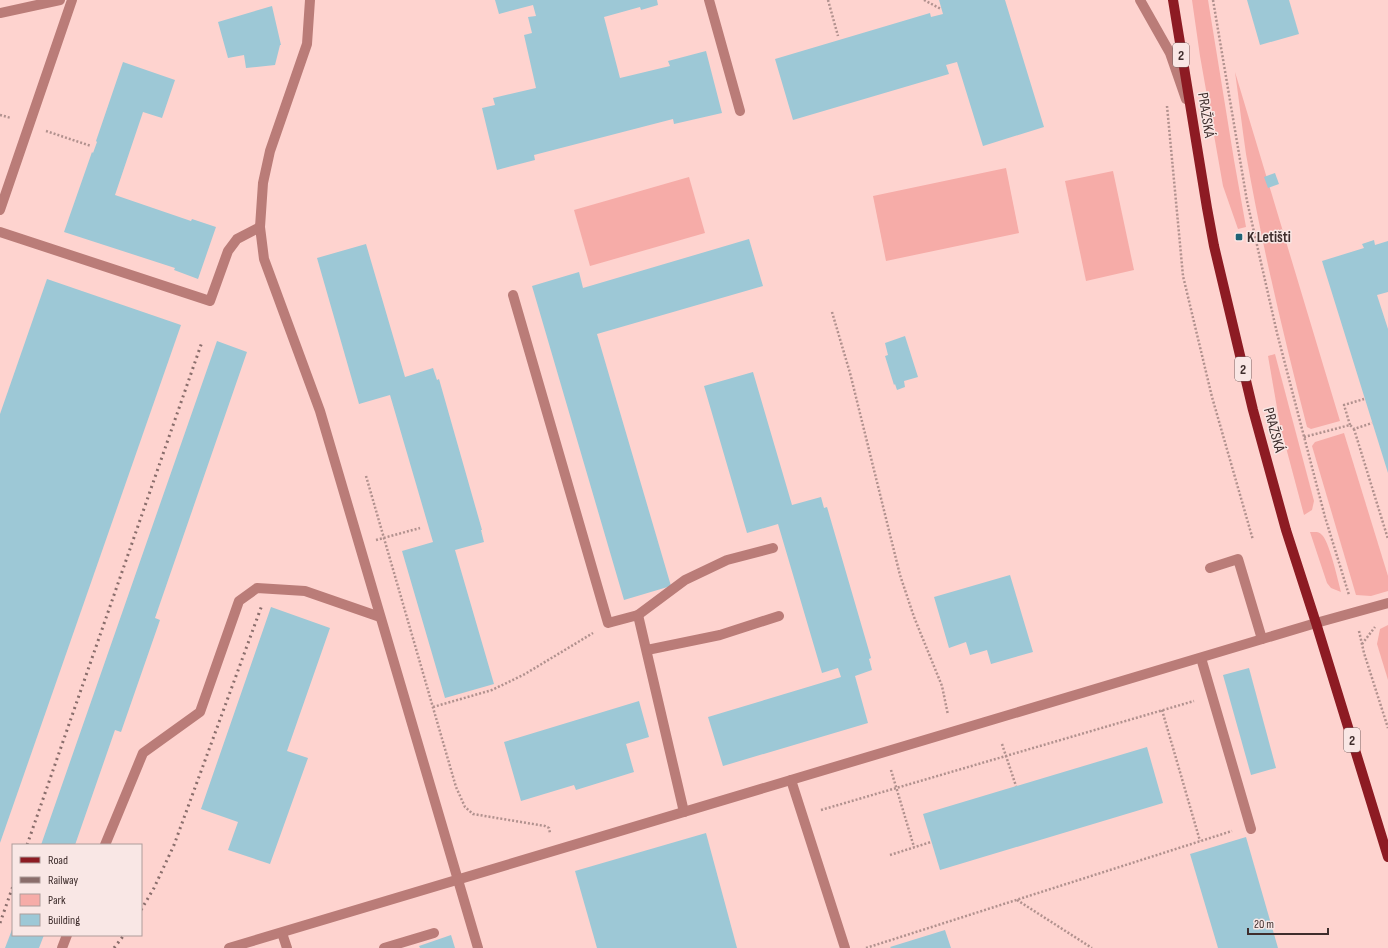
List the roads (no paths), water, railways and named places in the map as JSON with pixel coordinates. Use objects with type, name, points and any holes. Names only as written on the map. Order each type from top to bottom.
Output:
[{"type":"main road","name":"PRAŽSKÁ","points":[[1172,0],[1214,246],[1253,410],[1286,530],[1388,857]]},
{"type":"street","points":[[0,13],[60,0]]},
{"type":"street","points":[[0,210],[72,0]]},
{"type":"street","points":[[310,0],[307,44],[270,151],[263,183],[260,227],[264,259],[320,411],[478,948]]},
{"type":"street","points":[[709,0],[740,111]]},
{"type":"street","points":[[1140,0],[1170,53],[1190,110]]},
{"type":"street","points":[[0,232],[210,301],[228,251],[237,239],[260,227]]},
{"type":"street","points":[[513,295],[608,624],[638,615],[685,580],[727,560],[773,548]]},
{"type":"street","points":[[1210,568],[1238,559],[1262,639]]},
{"type":"street","points":[[105,844],[143,753],[200,712],[239,602],[257,588],[305,591],[380,617]]},
{"type":"street","points":[[229,948],[1262,639],[1388,603]]},
{"type":"street","points":[[638,615],[684,812]]},
{"type":"street","points":[[646,650],[720,634],[779,616]]},
{"type":"street","points":[[1201,658],[1250,827]]},
{"type":"street","points":[[791,780],[845,948]]},
{"type":"street","points":[[282,933],[287,948]]},
{"type":"street","points":[[384,948],[434,933]]},
{"type":"street","points":[[62,948],[67,936]]},
{"type":"railway","points":[[27,844],[202,342]]},
{"type":"railway","points":[[142,908],[154,888],[174,845],[262,605]]},
{"type":"railway","points":[[0,923],[12,889]]},
{"type":"railway","points":[[114,948],[123,936]]},
{"type":"place","name":"K Letišti","points":[[1239,237]]}]
